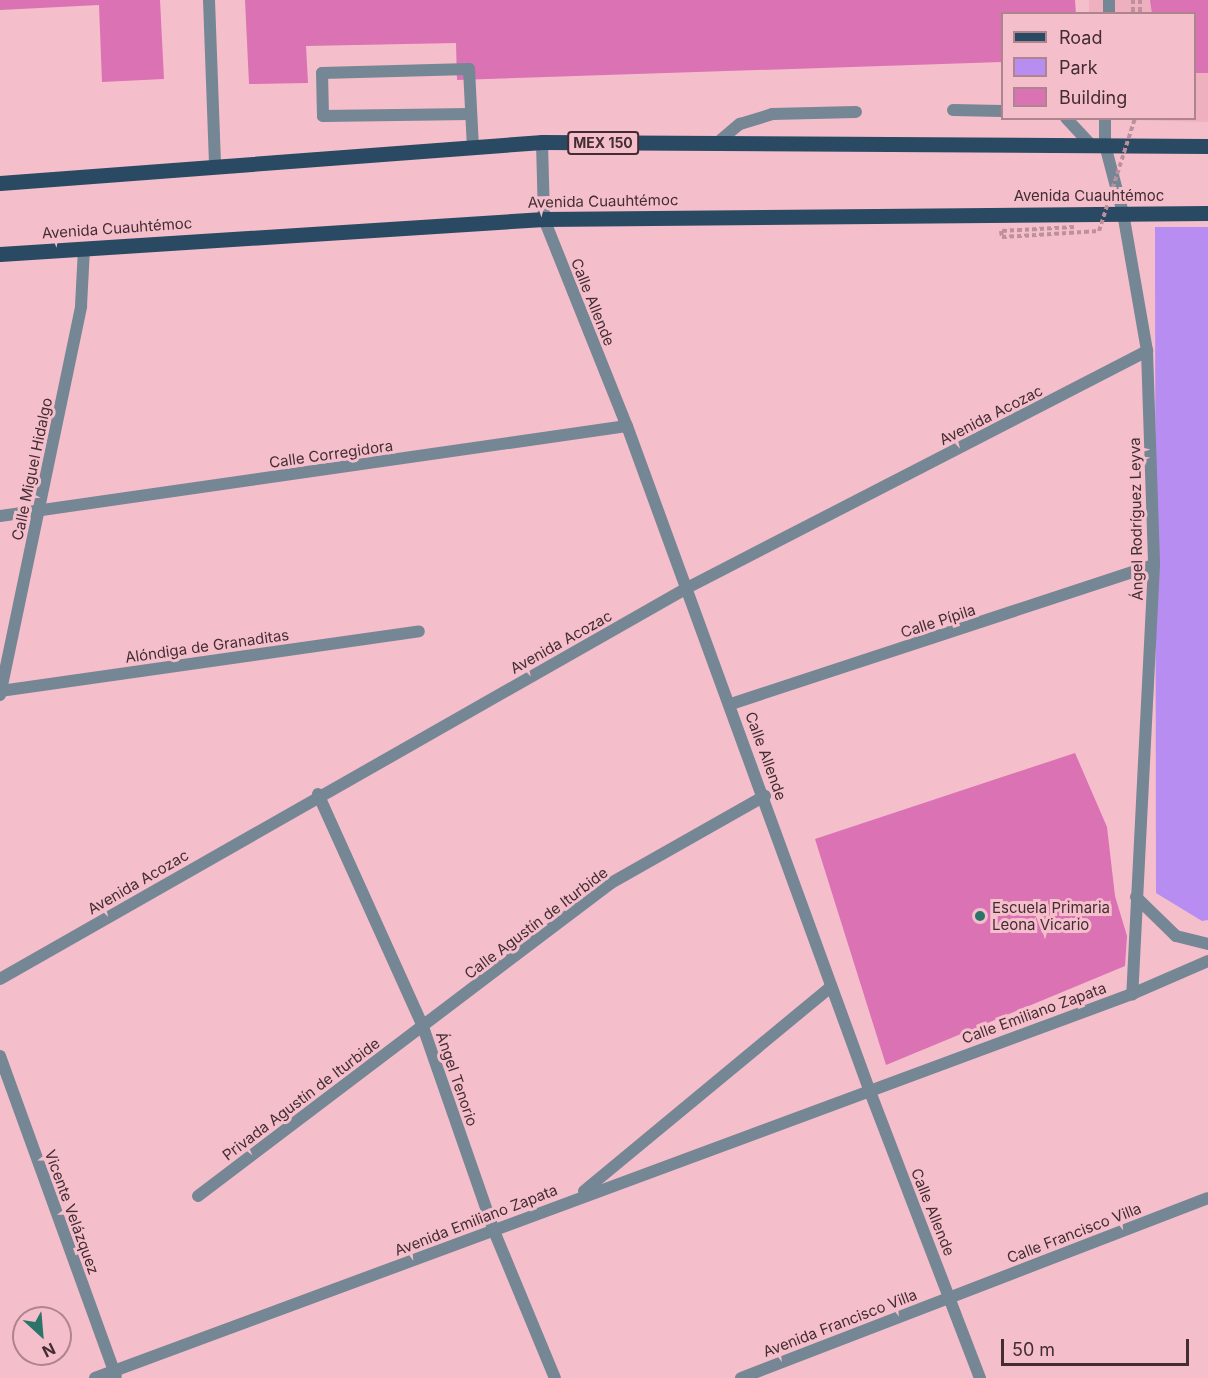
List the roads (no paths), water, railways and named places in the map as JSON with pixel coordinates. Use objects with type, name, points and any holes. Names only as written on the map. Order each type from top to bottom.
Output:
[{"type":"main road","name":"MEX 150","points":[[0,183],[215,164],[542,142],[1208,147]]},
{"type":"main road","name":"Avenida Cuauhtémoc","points":[[0,254],[544,219],[1208,213]]},
{"type":"street","points":[[209,0],[215,164]]},
{"type":"street","points":[[470,114],[323,116],[322,73],[469,69],[473,147]]},
{"type":"street","points":[[952,110],[1001,111]]},
{"type":"street","points":[[717,143],[740,124],[772,114],[856,112]]},
{"type":"street","points":[[1068,120],[1098,145],[1105,120]]},
{"type":"street","name":"Calle Allende","points":[[542,142],[544,219],[627,426],[685,589],[765,796],[831,987],[980,1378]]},
{"type":"street","name":"Ángel Rodríguez Leyva","points":[[1098,145],[1123,213],[1147,351],[1154,566],[1132,994]]},
{"type":"street","name":"Calle Miguel Hidalgo","points":[[0,692],[81,306],[84,248]]},
{"type":"street","name":"Avenida Acozac","points":[[0,978],[318,795],[685,589],[1147,351]]},
{"type":"street","name":"Calle Corregidora","points":[[0,516],[627,426]]},
{"type":"street","name":"Calle Pípila","points":[[731,704],[1154,566]]},
{"type":"street","name":"Alóndiga de Granaditas","points":[[0,692],[419,631]]},
{"type":"street","name":"Ángel Tenorio","points":[[318,795],[423,1027],[494,1231],[555,1378]]},
{"type":"street","name":"Calle Agustín de Iturbide","points":[[423,1027],[611,883],[765,796]]},
{"type":"street","points":[[1136,897],[1176,936],[1208,944]]},
{"type":"street","name":"Calle Emiliano Zapata","points":[[869,1089],[1132,994],[1208,961]]},
{"type":"street","points":[[576,1197],[831,987]]},
{"type":"street","name":"Privada Agustín de Iturbide","points":[[198,1196],[423,1027]]},
{"type":"street","name":"Vicente Velázquez","points":[[0,1056],[115,1375]]},
{"type":"street","name":"Avenida Emiliano Zapata","points":[[95,1378],[115,1375],[494,1231],[576,1197],[869,1089]]},
{"type":"street","name":"Calle Francisco Villa","points":[[951,1297],[1208,1198]]},
{"type":"street","name":"Avenida Francisco Villa","points":[[741,1378],[951,1297]]},
{"type":"place","name":"Escuela Primaria Leona Vicario","points":[[980,916]]}]
